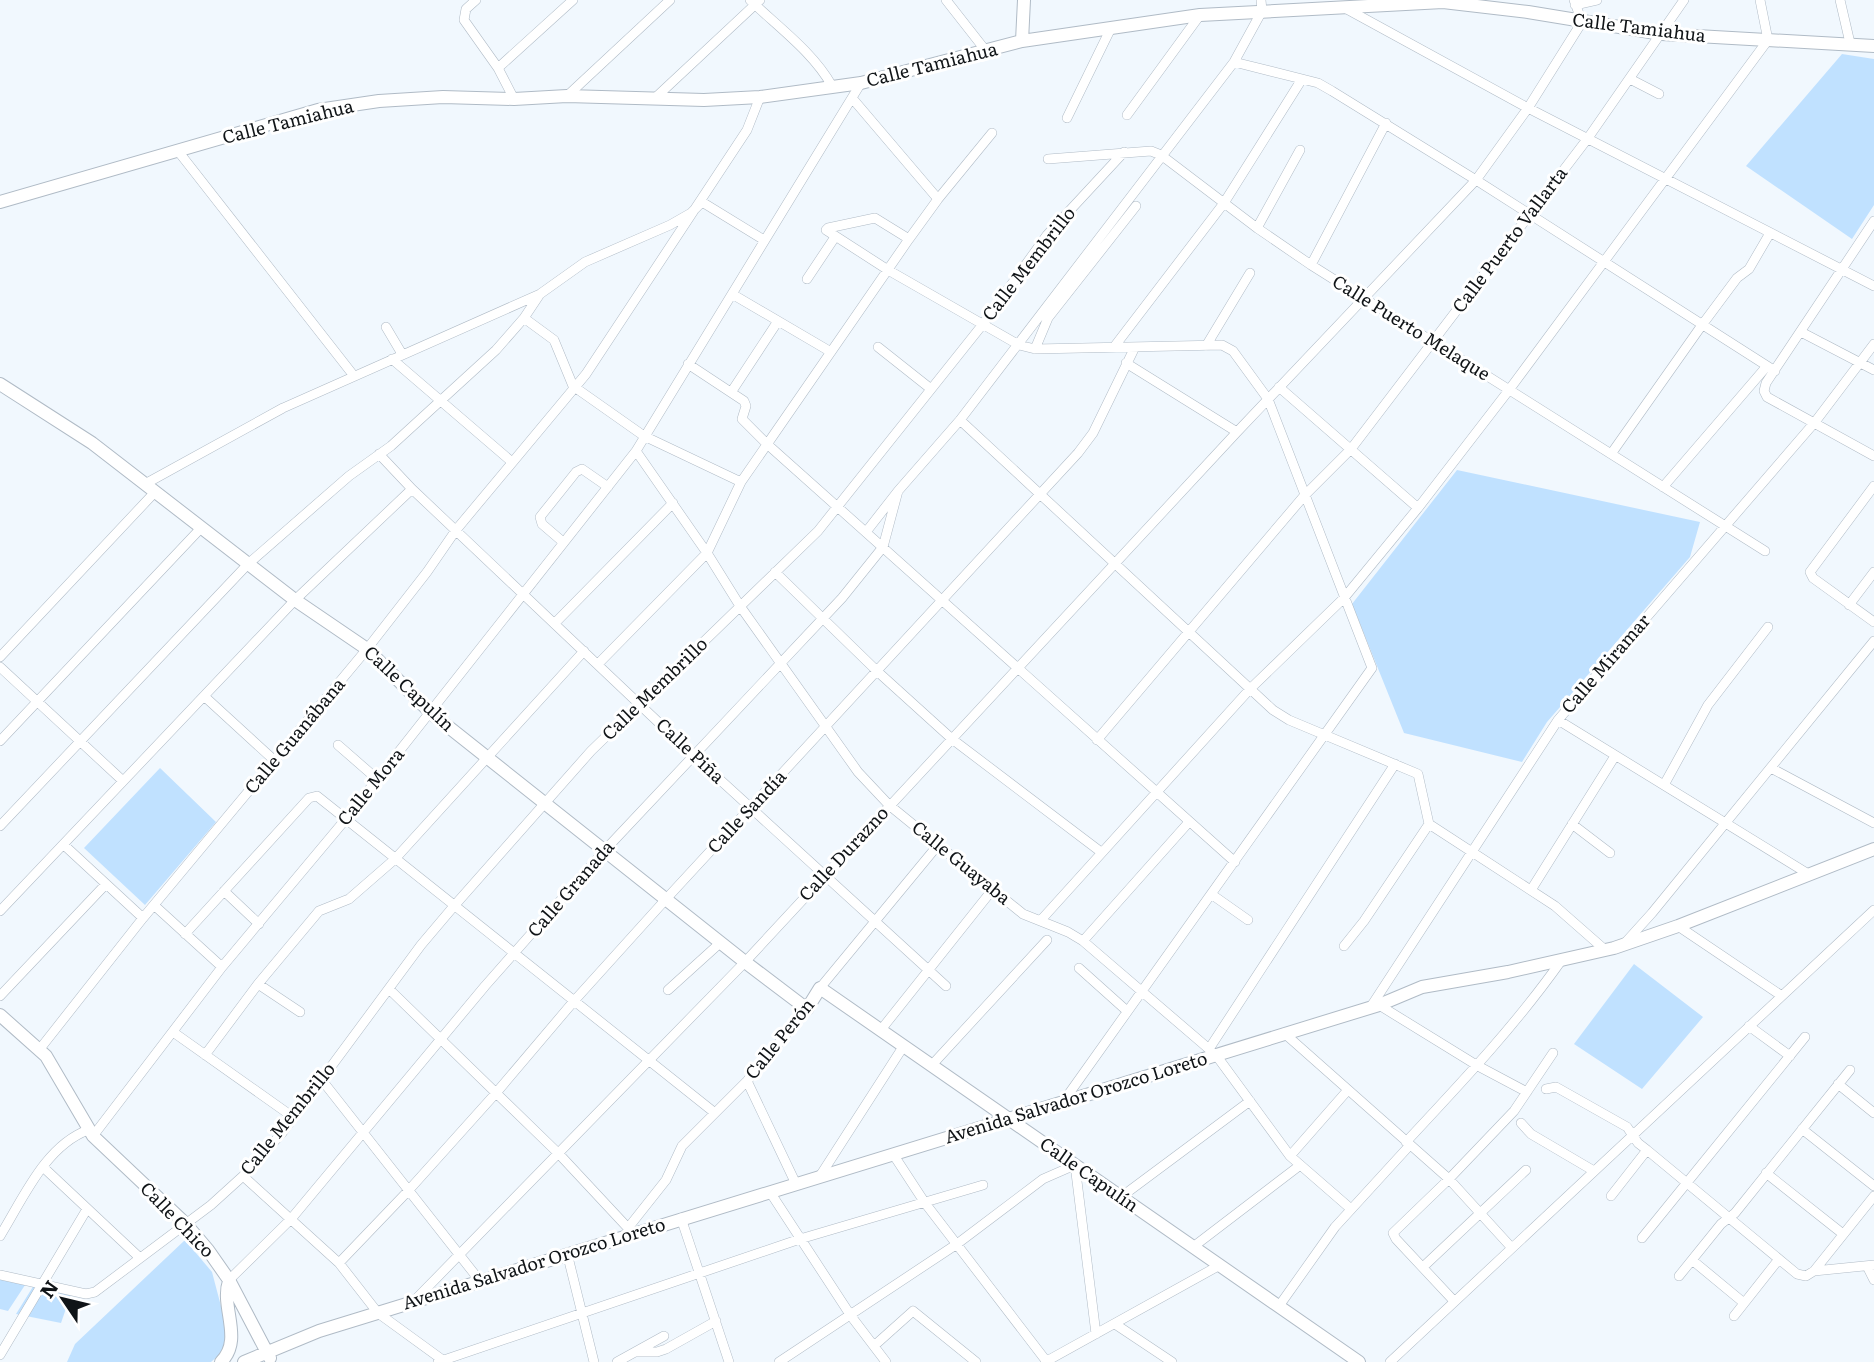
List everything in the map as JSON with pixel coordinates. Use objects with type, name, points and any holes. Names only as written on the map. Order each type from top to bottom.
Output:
[{"type":"street","points":[[476,0],[463,13],[464,20],[498,68],[514,99]]},
{"type":"street","points":[[498,68],[573,0]]},
{"type":"street","points":[[567,96],[670,0]]},
{"type":"street","points":[[946,0],[986,51]]},
{"type":"street","points":[[1022,41],[1024,0]]},
{"type":"street","points":[[1582,22],[1575,2],[1597,0]]},
{"type":"street","name":"Calle Puerto Vallarta","points":[[1190,631],[1304,496],[1351,449],[1588,138],[1684,0]]},
{"type":"street","points":[[1041,920],[1250,689],[1344,598],[1418,508],[1509,390],[1768,40],[1760,0]]},
{"type":"street","points":[[1840,0],[1850,43]]},
{"type":"street","name":"Calle Tamiahua","points":[[0,202],[318,110],[349,104],[443,97],[514,99],[567,96],[704,100],[760,97],[861,83],[1022,41],[1261,6],[1345,8],[1443,1],[1662,34],[1874,46]]},
{"type":"street","points":[[654,99],[755,2],[823,71],[832,86]]},
{"type":"street","name":"Calle Granada","points":[[866,532],[1019,345],[1234,62],[1261,6]]},
{"type":"street","points":[[1345,8],[1528,108],[1874,286]]},
{"type":"street","points":[[1127,115],[1200,15]]},
{"type":"street","name":"Calle Durazno","points":[[412,1302],[745,962],[1279,387],[1476,180],[1528,108],[1582,22]]},
{"type":"street","points":[[1067,118],[1111,28]]},
{"type":"street","points":[[1234,62],[1325,87],[1530,214],[1771,369]]},
{"type":"street","points":[[1114,347],[1224,203],[1303,79]]},
{"type":"street","points":[[1630,79],[1659,94]]},
{"type":"street","name":"Calle Mora","points":[[0,1236],[43,1167],[70,1138],[91,1133],[222,967],[431,713],[636,451],[861,83]]},
{"type":"street","name":"Calle Guanábana","points":[[39,1049],[143,918],[368,649],[456,530],[573,386],[586,374],[702,202],[747,130],[760,97]]},
{"type":"street","points":[[852,98],[938,199]]},
{"type":"street","points":[[1311,265],[1386,123]]},
{"type":"street","points":[[598,664],[707,553],[741,482],[909,239],[992,133]]},
{"type":"street","points":[[178,150],[354,376]]},
{"type":"street","points":[[1048,159],[1141,150],[1161,155]]},
{"type":"street","points":[[1257,228],[1300,150]]},
{"type":"street","name":"Calle Membrillo","points":[[0,1275],[92,1294],[211,1205],[243,1176],[282,1133],[421,945],[454,906],[591,751],[818,531],[983,324],[1047,235],[1124,152]]},
{"type":"street","name":"Calle Puerto Melaque","points":[[1161,155],[1311,265],[1765,551]]},
{"type":"street","points":[[0,657],[150,488],[283,408],[540,294],[585,262],[670,225],[691,213],[702,202],[764,240]]},
{"type":"street","points":[[1035,349],[1048,318],[1136,206]]},
{"type":"street","points":[[909,239],[875,218],[826,230],[888,271],[1019,345],[1035,349],[1222,345],[1233,352],[1268,399],[1372,668],[1062,1103]]},
{"type":"street","points":[[1663,487],[1771,369],[1801,332],[1874,221]]},
{"type":"street","points":[[1611,454],[1737,278],[1749,269],[1770,233]]},
{"type":"street","points":[[807,279],[835,237]]},
{"type":"street","points":[[1206,346],[1250,273]]},
{"type":"street","points":[[0,826],[248,564],[349,475],[379,454],[441,400],[524,318],[540,294]]},
{"type":"street","points":[[732,294],[831,352]]},
{"type":"street","points":[[524,318],[554,340],[573,386],[644,436],[741,482]]},
{"type":"street","points":[[732,391],[778,321]]},
{"type":"street","points":[[386,327],[402,354]]},
{"type":"street","points":[[1801,332],[1874,370]]},
{"type":"street","name":"Calle Miramar","points":[[1374,1007],[1558,720],[1815,422],[1874,344]]},
{"type":"street","points":[[878,347],[931,389]]},
{"type":"street","name":"Calle Sandía","points":[[339,1263],[408,1191],[667,898],[1078,453],[1093,433],[1135,347]]},
{"type":"street","points":[[392,359],[513,461]]},
{"type":"street","points":[[1126,363],[1237,432]]},
{"type":"street","points":[[688,364],[732,391],[746,403],[742,419],[767,444],[1235,862]]},
{"type":"street","points":[[1771,369],[1763,391],[1767,397],[1874,456]]},
{"type":"street","name":"Calle Capulín","points":[[0,384],[92,443],[295,600],[368,649],[431,713],[807,1009]]},
{"type":"street","points":[[1279,387],[1418,508]]},
{"type":"street","points":[[960,420],[1273,710],[1324,735],[1418,774],[1429,824],[1572,919],[1604,949]]},
{"type":"street","name":"Calle Guayaba","points":[[636,451],[825,728],[858,772],[889,805],[1023,914],[1083,941],[1212,1052],[1290,1156],[1351,1209]]},
{"type":"street","name":"Calle Piña","points":[[379,454],[412,489],[694,755],[946,986]]},
{"type":"street","points":[[564,542],[539,519],[567,483],[580,468],[608,487]]},
{"type":"street","points":[[1874,486],[1810,572],[1813,578],[1874,622]]},
{"type":"street","points":[[0,911],[295,600],[412,489]]},
{"type":"street","name":"Calle Granada","points":[[229,1280],[290,1219],[440,1040],[605,850],[823,618],[883,547],[898,491]]},
{"type":"street","points":[[555,623],[673,503]]},
{"type":"street","points":[[0,741],[201,528]]},
{"type":"street","points":[[775,572],[952,739],[1101,852]]},
{"type":"street","points":[[1849,605],[1874,572]]},
{"type":"street","points":[[1664,785],[1708,705],[1768,628]]},
{"type":"street","points":[[1097,740],[1190,631]]},
{"type":"street","points":[[1623,945],[1726,824],[1874,641]]},
{"type":"street","points":[[205,1055],[258,984],[319,911],[349,900],[395,859],[584,651]]},
{"type":"street","points":[[0,667],[123,781]]},
{"type":"street","points":[[204,696],[275,761]]},
{"type":"street","points":[[1558,720],[1810,875]]},
{"type":"street","points":[[338,745],[377,779]]},
{"type":"street","points":[[1531,890],[1615,755]]},
{"type":"street","points":[[1212,1052],[1395,764]]},
{"type":"street","points":[[1771,768],[1874,823]]},
{"type":"street","points":[[185,934],[309,798],[319,797],[715,1113]]},
{"type":"street","points":[[1083,941],[1189,822]]},
{"type":"street","points":[[1344,946],[1364,921],[1429,824]]},
{"type":"street","points":[[1572,824],[1610,853]]},
{"type":"street","points":[[64,845],[143,918]]},
{"type":"street","name":"Calle Perón","points":[[629,1231],[666,1180],[682,1146],[747,1081],[938,845]]},
{"type":"street","name":"Avenida Salvador Orozco Loreto","points":[[247,1361],[269,1355],[319,1331],[629,1231],[770,1192],[1062,1103],[1212,1052],[1374,1007],[1422,987],[1561,961],[1623,945],[1874,849]]},
{"type":"street","points":[[0,996],[106,884]]},
{"type":"street","points":[[880,1031],[993,889]]},
{"type":"street","points":[[224,891],[258,924]]},
{"type":"street","points":[[1211,894],[1248,920]]},
{"type":"street","points":[[155,906],[222,967]]},
{"type":"street","points":[[1391,1362],[1874,910]]},
{"type":"street","points":[[1678,926],[1782,996]]},
{"type":"street","points":[[931,1066],[1047,940]]},
{"type":"street","points":[[668,990],[720,943]]},
{"type":"street","points":[[1279,1306],[1335,1227],[1478,1066],[1561,961]]},
{"type":"street","points":[[1079,968],[1127,1011]]},
{"type":"street","points":[[258,984],[300,1012]]},
{"type":"street","name":"Calle Capulín","points":[[820,988],[1359,1362]]},
{"type":"street","points":[[389,989],[559,1154],[629,1231]]},
{"type":"street","points":[[1374,1007],[1527,1092]]},
{"type":"street","name":"Calle Chico","points":[[0,1015],[46,1056],[91,1133],[185,1223],[229,1280],[269,1355]]},
{"type":"street","points":[[1749,1026],[1790,1056]]},
{"type":"street","points":[[173,1032],[293,1116]]},
{"type":"street","points":[[1284,1033],[1449,1179],[1511,1247]]},
{"type":"street","points":[[1643,1238],[1805,1037]]},
{"type":"street","points":[[820,1176],[903,1047]]},
{"type":"street","points":[[1454,1301],[1396,1239],[1394,1233],[1514,1111],[1553,1053]]},
{"type":"street","points":[[1679,1276],[1850,1070]]},
{"type":"street","points":[[321,1079],[480,1281]]},
{"type":"street","points":[[747,1081],[796,1184]]},
{"type":"street","points":[[1838,1084],[1874,1113]]},
{"type":"street","points":[[1546,1089],[1556,1087],[1628,1127],[1638,1143],[1797,1274],[1806,1276],[1814,1271],[1874,1196]]},
{"type":"street","points":[[1290,1156],[1347,1091]]},
{"type":"street","points":[[1121,1198],[1250,1101]]},
{"type":"street","points":[[1521,1123],[1531,1134],[1594,1171]]},
{"type":"street","points":[[1802,1129],[1874,1186]]},
{"type":"street","points":[[1611,1196],[1647,1150]]},
{"type":"street","points":[[893,1154],[925,1203],[1046,1362],[1220,1265]]},
{"type":"street","points":[[779,1362],[957,1244],[1043,1178],[1075,1166],[1096,1334]]},
{"type":"street","points":[[1193,1247],[1299,1166]]},
{"type":"street","points":[[43,1167],[140,1258]]},
{"type":"street","points":[[1423,1267],[1526,1170]]},
{"type":"street","points":[[1766,1174],[1843,1234]]},
{"type":"street","points":[[243,1176],[339,1263],[378,1313],[442,1361],[700,1272],[983,1185]]},
{"type":"street","points":[[770,1192],[851,1315],[886,1362]]},
{"type":"street","points":[[0,1355],[87,1209]]},
{"type":"street","points":[[681,1218],[729,1362]]},
{"type":"street","points":[[567,1253],[583,1312],[591,1362]]},
{"type":"street","points":[[1734,1316],[1779,1259]]},
{"type":"street","points":[[1692,1260],[1744,1303]]},
{"type":"street","points":[[1814,1271],[1871,1266],[1874,1280]]},
{"type":"street","points":[[221,1362],[228,1356],[233,1335],[226,1290],[229,1280]]},
{"type":"street","points":[[875,1345],[914,1311],[976,1362]]},
{"type":"street","points":[[635,1352],[657,1352],[666,1349],[716,1321]]},
{"type":"street","points":[[1115,1324],[1172,1362]]},
{"type":"street","points":[[617,1362],[664,1336]]},
{"type":"shaded area","points":[[1842,54],[1874,59],[1874,205],[1852,239],[1746,166]]},
{"type":"shaded area","points":[[1457,470],[1700,522],[1690,557],[1547,722],[1522,762],[1404,733],[1352,604]]},
{"type":"shaded area","points":[[160,768],[216,822],[145,905],[84,848]]},
{"type":"shaded area","points":[[1634,964],[1703,1017],[1642,1089],[1574,1044]]},
{"type":"shaded area","points":[[185,1240],[212,1272],[227,1329],[226,1343],[220,1354],[211,1362],[67,1362],[75,1344]]},
{"type":"shaded area","points":[[0,1277],[27,1282],[8,1311],[0,1309]]},
{"type":"shaded area","points":[[34,1285],[72,1291],[61,1323],[16,1314]]}]
